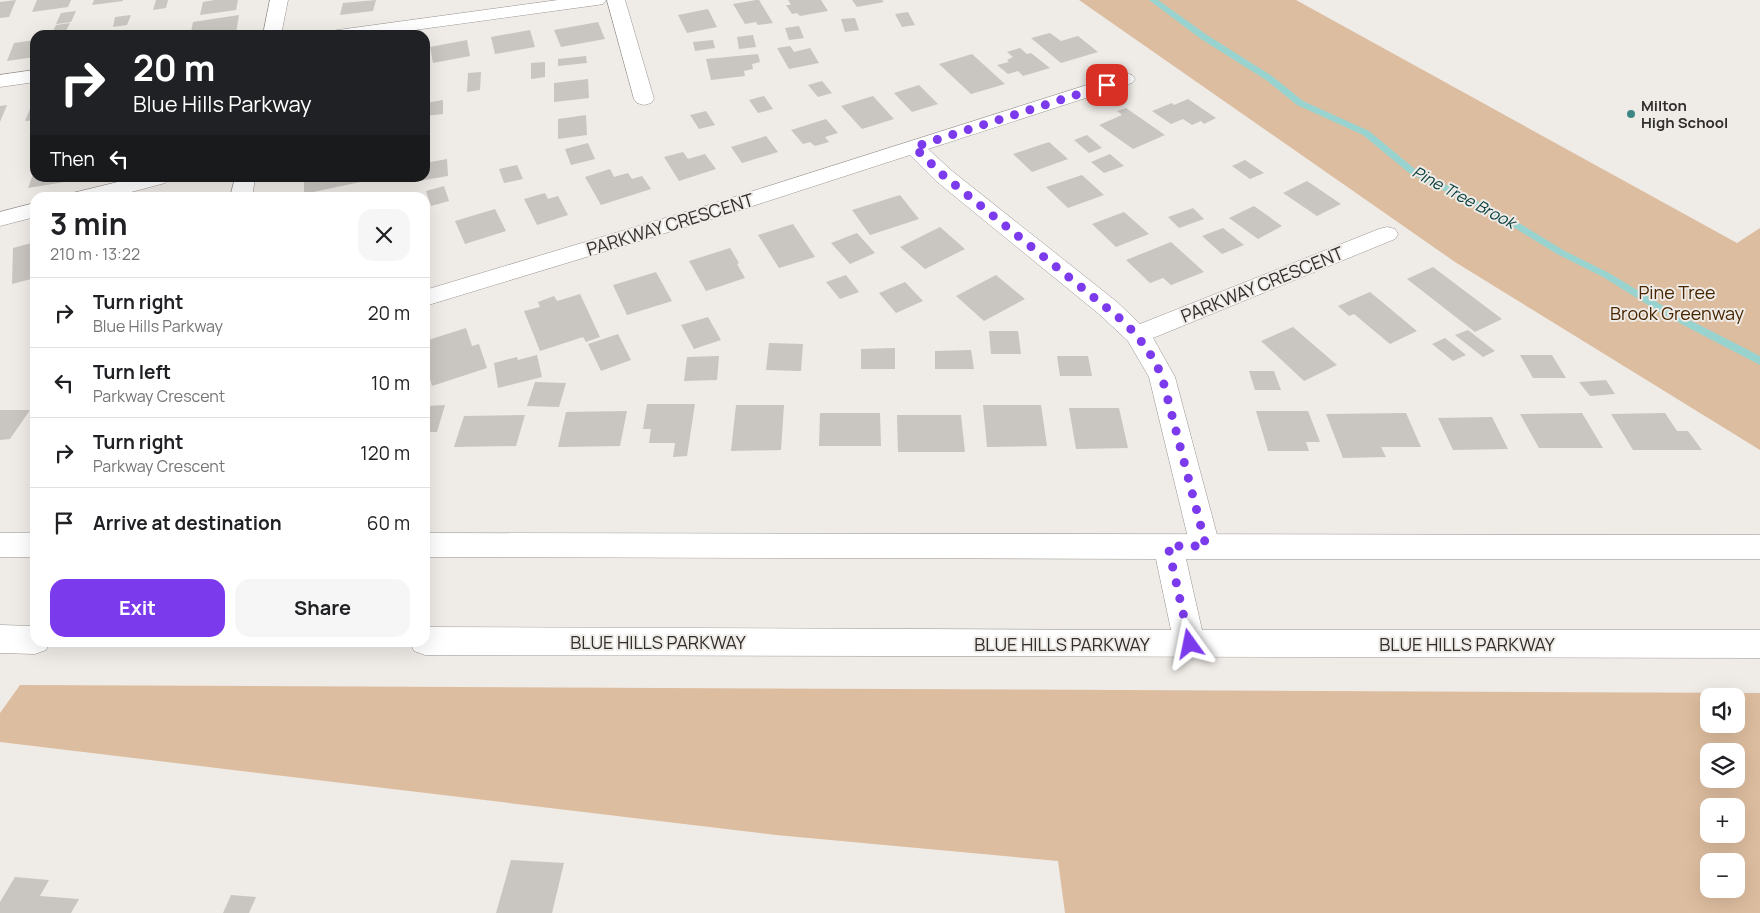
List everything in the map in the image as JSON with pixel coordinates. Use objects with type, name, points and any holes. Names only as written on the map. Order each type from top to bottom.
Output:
[{"type":"street","points":[[273,30],[278,0]]},
{"type":"street","points":[[375,30],[597,0]]},
{"type":"street","points":[[616,0],[644,99]]},
{"type":"street","points":[[0,81],[30,77]]},
{"type":"street","name":"PARKWAY CRESCENT","points":[[430,296],[720,209],[1125,79]]},
{"type":"street","points":[[914,147],[944,176],[1108,308],[1137,335],[1156,362],[1162,377],[1206,546]]},
{"type":"street","points":[[104,192],[142,182]]},
{"type":"street","points":[[0,219],[30,211]]},
{"type":"street","name":"PARKWAY CRESCENT","points":[[1137,335],[1387,234]]},
{"type":"street","points":[[0,545],[30,545]]},
{"type":"street","points":[[430,545],[1760,546]]},
{"type":"street","points":[[1168,546],[1190,644]]},
{"type":"street","points":[[0,639],[30,640]]},
{"type":"street","name":"BLUE HILLS PARKWAY","points":[[430,641],[1760,644]]},
{"type":"green space","name":"Pine Tree Brook Greenway","points":[[1079,0],[1296,0],[1737,243],[1760,228],[1760,450],[1455,262]]},
{"type":"green space","points":[[20,685],[1700,693],[1700,733],[1745,733],[1745,693],[1760,693],[1760,913],[1065,913],[1058,861],[776,835],[0,742],[0,713]]},
{"type":"building","points":[[16,0],[9,17],[0,18],[0,2]]},
{"type":"building","points":[[37,0],[71,0],[68,7],[32,12]]},
{"type":"building","points":[[94,0],[123,0],[123,1],[92,5]]},
{"type":"building","points":[[156,0],[168,0],[166,8],[153,10]]},
{"type":"building","points":[[238,0],[236,10],[200,15],[203,2]]},
{"type":"building","points":[[376,0],[373,11],[340,15],[343,3]]},
{"type":"building","points":[[759,0],[773,23],[758,25],[756,22],[745,24],[733,4]]},
{"type":"building","points":[[788,0],[821,0],[828,11],[800,16],[797,13],[792,14],[786,5],[791,5]]},
{"type":"building","points":[[852,0],[882,0],[884,2],[857,7]]},
{"type":"building","points":[[708,9],[717,27],[687,33],[678,15]]},
{"type":"building","points":[[76,11],[71,22],[56,24],[61,13]]},
{"type":"building","points":[[908,12],[915,25],[902,27],[895,14]]},
{"type":"building","points":[[131,15],[127,25],[113,27],[115,17]]},
{"type":"building","points":[[239,15],[236,30],[191,30],[193,22]]},
{"type":"building","points":[[855,18],[859,30],[845,32],[841,19]]},
{"type":"building","points":[[598,22],[605,39],[561,47],[554,30]]},
{"type":"building","points":[[70,23],[66,30],[54,30],[56,25]]},
{"type":"building","points":[[799,26],[804,38],[789,40],[785,28]]},
{"type":"building","points":[[530,30],[535,47],[495,54],[491,37]]},
{"type":"building","points":[[1050,33],[1061,41],[1078,36],[1098,52],[1061,63],[1031,38]]},
{"type":"building","points":[[753,35],[756,47],[739,49],[737,37]]},
{"type":"building","points":[[467,40],[470,56],[433,63],[430,47]]},
{"type":"building","points":[[713,40],[715,48],[695,51],[693,42]]},
{"type":"building","points":[[30,41],[30,58],[7,61],[14,43]]},
{"type":"building","points":[[790,46],[794,52],[810,48],[819,63],[789,69],[777,48]]},
{"type":"building","points":[[1020,48],[1027,54],[1031,53],[1050,68],[1023,76],[1018,71],[1008,74],[997,65],[1009,62],[1007,60],[1013,57],[1007,52]]},
{"type":"building","points":[[758,54],[760,62],[752,64],[753,69],[744,71],[745,76],[711,80],[706,59]]},
{"type":"building","points":[[972,54],[1005,84],[971,94],[939,64]]},
{"type":"building","points":[[586,56],[587,63],[558,66],[558,59]]},
{"type":"building","points":[[545,62],[545,77],[531,79],[531,63]]},
{"type":"building","points":[[481,72],[480,90],[467,92],[468,73]]},
{"type":"building","points":[[588,79],[589,98],[554,102],[554,83]]},
{"type":"building","points":[[822,81],[832,93],[818,97],[808,85]]},
{"type":"building","points":[[919,85],[938,104],[912,112],[894,93]]},
{"type":"building","points":[[764,96],[773,109],[758,113],[749,100]]},
{"type":"building","points":[[873,96],[894,119],[862,129],[841,106]]},
{"type":"building","points":[[1188,99],[1216,118],[1204,124],[1201,121],[1192,125],[1183,119],[1171,124],[1152,111],[1172,103],[1174,105]]},
{"type":"building","points":[[443,100],[443,114],[430,115],[430,102]]},
{"type":"building","points":[[7,105],[0,122],[0,106]]},
{"type":"building","points":[[1126,108],[1165,135],[1133,149],[1099,125],[1122,115],[1117,111]]},
{"type":"building","points":[[30,109],[30,120],[25,121]]},
{"type":"building","points":[[706,111],[715,125],[699,129],[690,115]]},
{"type":"building","points":[[586,115],[587,135],[558,139],[558,119]]},
{"type":"building","points":[[826,119],[838,133],[825,137],[829,142],[815,146],[810,142],[803,144],[791,130]]},
{"type":"building","points":[[1087,135],[1102,148],[1089,153],[1074,140]]},
{"type":"building","points":[[766,136],[778,152],[742,163],[731,147]]},
{"type":"building","points":[[1049,142],[1068,159],[1032,172],[1013,154]]},
{"type":"building","points":[[588,143],[595,159],[571,165],[565,149]]},
{"type":"building","points":[[683,152],[688,159],[705,154],[716,169],[679,181],[664,157]]},
{"type":"building","points":[[1110,154],[1124,166],[1104,173],[1091,162]]},
{"type":"building","points":[[447,159],[448,176],[430,179],[430,162]]},
{"type":"building","points":[[1245,160],[1264,173],[1250,179],[1232,166]]},
{"type":"building","points":[[517,165],[523,179],[504,183],[499,169]]},
{"type":"building","points":[[610,169],[614,177],[628,173],[632,179],[642,176],[651,189],[601,205],[585,177]]},
{"type":"building","points":[[1082,175],[1104,195],[1068,208],[1046,187]]},
{"type":"building","points":[[1307,181],[1341,204],[1317,216],[1283,193]]},
{"type":"building","points":[[30,182],[65,182],[28,188]]},
{"type":"building","points":[[304,182],[360,182],[313,192],[304,192]]},
{"type":"building","points":[[444,186],[449,201],[431,206],[430,192],[426,191]]},
{"type":"building","points":[[545,193],[548,199],[558,196],[568,215],[537,225],[524,199]]},
{"type":"building","points":[[900,195],[919,219],[870,235],[852,210]]},
{"type":"building","points":[[1254,206],[1282,226],[1258,239],[1229,218]]},
{"type":"building","points":[[1193,208],[1204,219],[1179,228],[1168,217]]},
{"type":"building","points":[[495,209],[506,231],[465,244],[455,221]]},
{"type":"building","points":[[1124,212],[1149,234],[1116,247],[1092,224]]},
{"type":"building","points":[[793,224],[815,257],[779,268],[758,235]]},
{"type":"building","points":[[940,227],[965,249],[925,269],[900,247]]},
{"type":"building","points":[[1223,228],[1244,245],[1222,254],[1202,236]]},
{"type":"building","points":[[857,233],[875,253],[850,264],[831,243]]},
{"type":"building","points":[[1171,242],[1204,272],[1171,285],[1163,278],[1150,283],[1126,260]]},
{"type":"building","points":[[30,243],[30,279],[12,284],[13,248]]},
{"type":"building","points":[[730,248],[745,278],[706,291],[689,261]]},
{"type":"building","points":[[1433,267],[1502,319],[1475,332],[1407,279]]},
{"type":"building","points":[[656,272],[672,301],[627,315],[613,285]]},
{"type":"building","points":[[846,275],[859,292],[840,299],[826,282]]},
{"type":"building","points":[[996,275],[1025,299],[984,321],[956,296]]},
{"type":"building","points":[[905,282],[923,301],[896,313],[879,293]]},
{"type":"building","points":[[1370,292],[1417,331],[1390,344],[1354,314],[1349,316],[1338,306]]},
{"type":"building","points":[[580,294],[600,337],[586,342],[583,337],[540,351],[524,311],[540,307],[538,302],[554,296],[557,301]]},
{"type":"building","points":[[708,317],[721,340],[694,349],[681,325]]},
{"type":"building","points":[[1293,327],[1337,365],[1304,381],[1261,341]]},
{"type":"building","points":[[466,328],[472,346],[479,344],[487,368],[432,386],[430,379],[430,339]]},
{"type":"building","points":[[1468,330],[1495,351],[1483,357],[1455,335]]},
{"type":"building","points":[[989,331],[1018,331],[1021,354],[991,354]]},
{"type":"building","points":[[618,334],[631,360],[601,371],[588,344]]},
{"type":"building","points":[[1445,338],[1466,355],[1453,361],[1432,344]]},
{"type":"building","points":[[769,343],[803,344],[801,371],[766,370]]},
{"type":"building","points":[[895,348],[895,369],[861,369],[861,349]]},
{"type":"building","points":[[971,350],[974,369],[935,369],[935,351]]},
{"type":"building","points":[[537,355],[542,377],[498,388],[494,363],[517,357],[518,360]]},
{"type":"building","points":[[1520,355],[1552,355],[1566,378],[1533,378]]},
{"type":"building","points":[[719,356],[717,380],[684,381],[687,357]]},
{"type":"building","points":[[1057,356],[1088,356],[1092,376],[1060,376]]},
{"type":"building","points":[[1249,371],[1274,371],[1281,390],[1255,390]]},
{"type":"building","points":[[1606,380],[1615,394],[1590,396],[1579,382]]},
{"type":"building","points":[[535,382],[566,383],[559,407],[527,406]]},
{"type":"building","points":[[647,404],[695,404],[687,456],[673,457],[675,443],[649,443],[651,429],[643,429]]},
{"type":"building","points":[[445,405],[437,432],[430,432],[430,406]]},
{"type":"building","points":[[736,405],[784,405],[781,450],[731,451]]},
{"type":"building","points":[[983,405],[1041,405],[1047,446],[987,447]]},
{"type":"building","points":[[1069,408],[1119,408],[1128,448],[1076,449]]},
{"type":"building","points":[[0,410],[30,410],[10,439],[0,440]]},
{"type":"building","points":[[627,411],[620,446],[558,447],[566,412]]},
{"type":"building","points":[[1256,411],[1308,411],[1320,442],[1306,442],[1309,451],[1268,451]]},
{"type":"building","points":[[820,413],[880,413],[881,446],[819,446]]},
{"type":"building","points":[[1406,413],[1421,447],[1381,447],[1386,457],[1343,458],[1326,414]]},
{"type":"building","points":[[1582,413],[1603,448],[1539,448],[1520,414]]},
{"type":"building","points":[[1665,413],[1677,431],[1688,431],[1702,450],[1633,450],[1611,414]]},
{"type":"building","points":[[525,415],[516,446],[454,447],[464,416]]},
{"type":"building","points":[[897,415],[961,415],[965,452],[898,452]]},
{"type":"building","points":[[1492,417],[1508,449],[1453,450],[1438,418]]},
{"type":"building","points":[[511,860],[564,863],[552,913],[496,913]]},
{"type":"building","points":[[15,877],[49,880],[40,896],[79,899],[71,913],[0,913],[0,902]]},
{"type":"building","points":[[231,895],[256,897],[249,913],[223,913]]},
{"type":"waterway","name":"Pine Tree Brook","points":[[1153,0],[1204,37],[1269,78],[1300,103],[1366,133],[1412,171],[1508,220],[1560,252],[1606,275],[1668,313],[1760,361]]},
{"type":"place","name":"Milton High School","points":[[1631,114]]},
{"type":"route","points":[[1107,85],[914,147],[944,176],[1123,321],[1137,335],[1156,362],[1162,377],[1206,546],[1168,546],[1190,644]]}]
